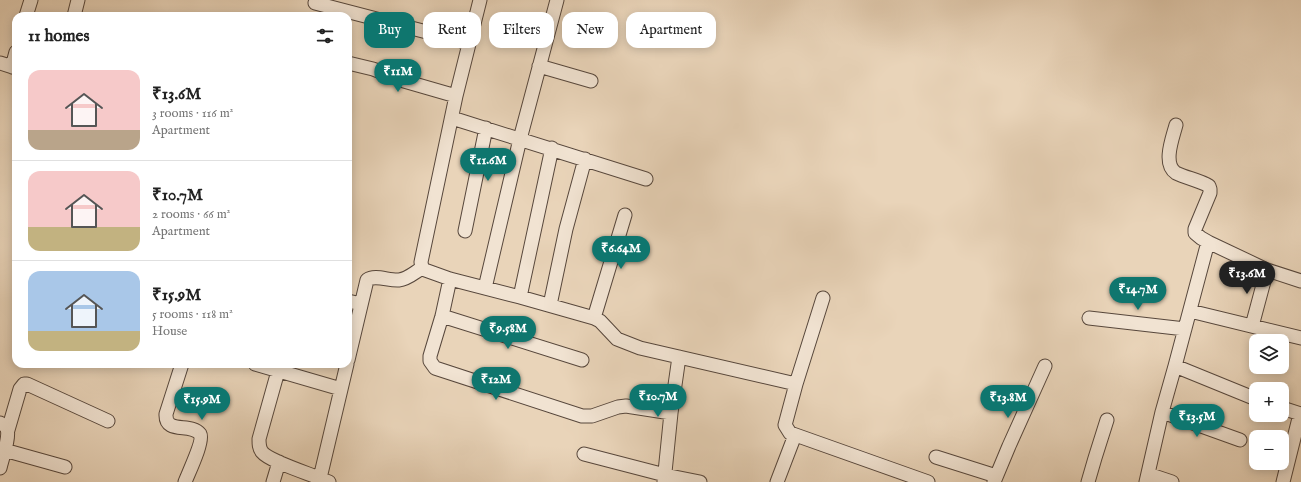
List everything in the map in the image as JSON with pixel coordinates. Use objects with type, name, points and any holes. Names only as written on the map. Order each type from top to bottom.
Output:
[{"type":"street","points":[[27,12],[31,0]]},
{"type":"street","points":[[75,12],[78,0]]},
{"type":"street","points":[[477,12],[480,0]]},
{"type":"street","points":[[485,288],[520,139],[557,0]]},
{"type":"street","points":[[315,3],[350,12]]},
{"type":"street","points":[[352,13],[423,31]]},
{"type":"street","points":[[422,268],[421,262],[456,96],[469,48]]},
{"type":"street","points":[[352,64],[456,96]]},
{"type":"street","points":[[539,66],[591,81]]},
{"type":"street","points":[[452,118],[552,148],[646,179]]},
{"type":"street","points":[[1176,125],[1168,158],[1170,166],[1175,172],[1209,186],[1210,189],[1210,193],[1195,233],[1208,242],[1267,270],[1301,281]]},
{"type":"street","points":[[465,231],[486,128]]},
{"type":"street","points":[[520,297],[552,148]]},
{"type":"street","points":[[550,305],[566,229],[585,159]]},
{"type":"street","points":[[594,318],[625,214]]},
{"type":"street","points":[[1172,482],[1147,478],[1162,412],[1208,242]]},
{"type":"street","points":[[422,268],[450,278],[594,318],[600,321],[617,339],[627,344],[796,384]]},
{"type":"street","points":[[352,343],[366,283],[369,278],[394,280],[404,279],[422,268]]},
{"type":"street","points":[[1252,326],[1267,270]]},
{"type":"street","points":[[450,278],[442,316],[430,356],[430,361],[435,368],[582,416],[592,416],[614,408],[626,406],[671,413]]},
{"type":"street","points":[[823,298],[796,384],[785,425],[790,432],[795,435],[921,481]]},
{"type":"street","points":[[352,302],[361,304]]},
{"type":"street","points":[[1190,311],[1301,338]]},
{"type":"street","points":[[442,316],[582,360]]},
{"type":"street","points":[[1089,318],[1185,329]]},
{"type":"street","points":[[664,478],[679,357]]},
{"type":"street","points":[[936,458],[995,479],[1045,366]]},
{"type":"street","points":[[1175,366],[1249,396]]},
{"type":"street","points":[[181,368],[166,414],[167,422],[170,425],[193,430],[200,435],[200,443],[185,482]]},
{"type":"street","points":[[279,368],[259,439],[260,450],[264,454],[279,462],[324,480],[346,368]]},
{"type":"street","points":[[282,368],[341,389]]},
{"type":"street","points":[[0,468],[8,437],[4,427],[20,389],[24,384],[27,384],[108,421]]},
{"type":"street","points":[[1283,482],[1301,414],[1289,410]]},
{"type":"street","points":[[1162,412],[1240,440]]},
{"type":"street","points":[[1088,482],[1107,420]]},
{"type":"street","points":[[777,482],[795,435]]},
{"type":"street","points":[[4,450],[65,467]]},
{"type":"street","points":[[584,454],[664,478],[700,482]]},
{"type":"street","points":[[273,482],[279,462]]}]
